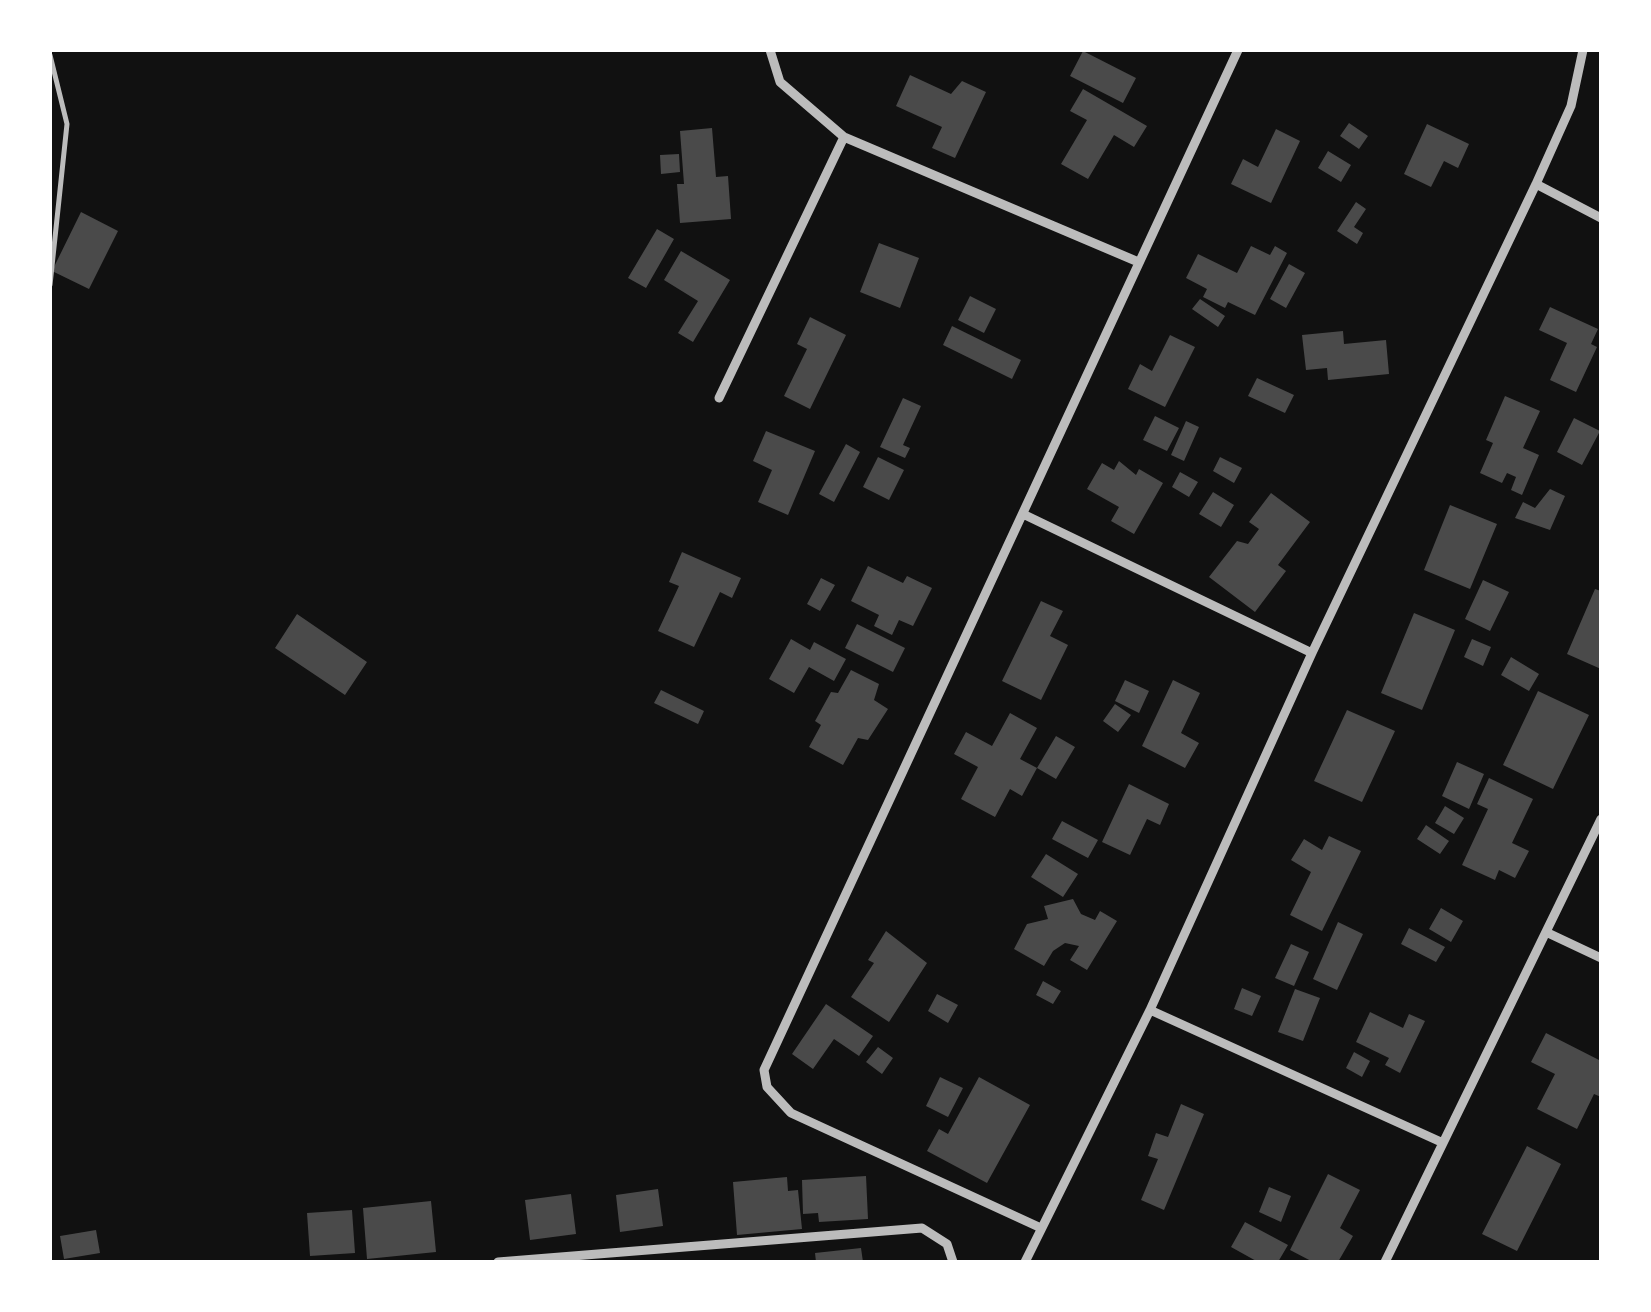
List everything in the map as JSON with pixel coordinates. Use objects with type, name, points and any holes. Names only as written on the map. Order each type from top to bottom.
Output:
[{"type":"street","points":[[770,50],[780,82],[844,137],[1136,261]]},
{"type":"street","points":[[1041,1228],[791,1114],[766,1087],[764,1070],[1025,516],[1136,261],[1238,50]]},
{"type":"street","points":[[1025,1262],[1150,1010],[1312,653],[1536,184],[1571,106],[1584,50]]},
{"type":"street","points":[[718,398],[844,137]]},
{"type":"street","points":[[1536,184],[1601,218]]},
{"type":"street","points":[[1025,516],[1312,653]]},
{"type":"street","points":[[1385,1262],[1601,819]]},
{"type":"street","points":[[1548,933],[1601,958]]},
{"type":"street","points":[[1150,1010],[1441,1142]]},
{"type":"street","points":[[498,1262],[668,1257],[922,1228],[947,1244],[953,1262]]},
{"type":"lane","points":[[50,55],[67,124],[50,285]]},
{"type":"building","points":[[1083,51],[1136,78],[1123,103],[1070,76]]},
{"type":"building","points":[[910,75],[951,94],[962,81],[986,92],[955,158],[932,148],[942,127],[896,106]]},
{"type":"building","points":[[1083,89],[1147,126],[1134,147],[1114,135],[1088,179],[1061,164],[1087,120],[1070,111]]},
{"type":"building","points":[[1349,123],[1368,136],[1359,149],[1340,136]]},
{"type":"building","points":[[1427,124],[1469,144],[1458,168],[1444,161],[1431,187],[1404,174]]},
{"type":"building","points":[[712,128],[716,177],[728,176],[731,219],[680,223],[677,184],[684,184],[680,131]]},
{"type":"building","points":[[1276,129],[1300,141],[1271,203],[1231,184],[1243,159],[1258,167]]},
{"type":"building","points":[[1328,151],[1351,165],[1341,182],[1318,168]]},
{"type":"building","points":[[679,154],[680,172],[661,174],[660,155]]},
{"type":"building","points":[[1356,202],[1366,209],[1354,227],[1363,233],[1357,244],[1337,231]]},
{"type":"building","points":[[81,212],[118,231],[89,289],[52,271]]},
{"type":"building","points":[[657,229],[674,239],[646,288],[628,278]]},
{"type":"building","points":[[879,243],[919,258],[900,308],[860,292]]},
{"type":"building","points":[[1251,246],[1270,255],[1275,246],[1287,253],[1255,315],[1228,302],[1225,308],[1203,297],[1207,289],[1186,278],[1198,254],[1237,273]]},
{"type":"building","points":[[681,251],[730,280],[693,342],[678,333],[698,301],[664,280]]},
{"type":"building","points":[[1289,264],[1305,273],[1286,308],[1270,299]]},
{"type":"building","points":[[970,296],[996,309],[984,333],[958,320]]},
{"type":"building","points":[[1200,299],[1225,316],[1218,327],[1192,309]]},
{"type":"building","points":[[1550,307],[1598,329],[1591,344],[1597,347],[1576,392],[1550,380],[1567,343],[1539,330]]},
{"type":"building","points":[[810,317],[846,335],[810,409],[784,396],[807,349],[797,344]]},
{"type":"building","points":[[952,326],[1021,360],[1012,379],[943,345]]},
{"type":"building","points":[[1343,331],[1344,344],[1386,340],[1389,374],[1328,380],[1327,368],[1306,370],[1302,335]]},
{"type":"building","points":[[1170,335],[1195,347],[1165,407],[1128,389],[1140,364],[1152,371]]},
{"type":"building","points":[[1257,378],[1294,395],[1285,413],[1248,396]]},
{"type":"building","points":[[1505,396],[1540,411],[1523,448],[1539,455],[1522,495],[1511,490],[1516,477],[1507,473],[1502,483],[1480,473],[1493,443],[1486,440]]},
{"type":"building","points":[[903,398],[921,406],[903,445],[910,448],[905,458],[880,447]]},
{"type":"building","points":[[1155,416],[1179,428],[1167,451],[1143,440]]},
{"type":"building","points":[[1574,418],[1600,431],[1582,465],[1557,452]]},
{"type":"building","points":[[1186,421],[1199,427],[1184,461],[1171,455]]},
{"type":"building","points":[[766,431],[815,451],[788,515],[758,502],[772,470],[753,461]]},
{"type":"building","points":[[846,444],[860,452],[834,502],[819,494]]},
{"type":"building","points":[[878,457],[904,470],[889,500],[863,487]]},
{"type":"building","points":[[1220,457],[1242,468],[1234,483],[1213,471]]},
{"type":"building","points":[[1119,461],[1136,475],[1139,469],[1163,483],[1134,534],[1111,521],[1119,507],[1087,489],[1102,463],[1114,470]]},
{"type":"building","points":[[1180,472],[1198,482],[1189,497],[1172,487]]},
{"type":"building","points":[[1550,489],[1565,496],[1550,530],[1515,518],[1523,502],[1535,508]]},
{"type":"building","points":[[1213,492],[1234,505],[1221,527],[1199,514]]},
{"type":"building","points":[[1271,493],[1310,522],[1278,565],[1286,571],[1255,612],[1209,577],[1237,541],[1248,544],[1259,529],[1249,522]]},
{"type":"building","points":[[1450,505],[1497,524],[1470,589],[1424,570]]},
{"type":"building","points":[[682,552],[741,578],[732,598],[720,592],[694,647],[658,631],[679,586],[669,582]]},
{"type":"building","points":[[868,566],[903,583],[907,576],[932,588],[913,626],[899,620],[892,635],[874,626],[879,615],[851,601]]},
{"type":"building","points":[[821,578],[835,585],[820,611],[807,604]]},
{"type":"building","points":[[1483,580],[1509,592],[1490,631],[1465,619]]},
{"type":"building","points":[[1595,589],[1601,591],[1601,669],[1567,654]]},
{"type":"building","points":[[1041,601],[1063,611],[1050,636],[1068,645],[1041,700],[1002,681]]},
{"type":"building","points":[[1414,613],[1455,630],[1422,710],[1381,693]]},
{"type":"building","points":[[297,614],[367,662],[345,695],[275,648]]},
{"type":"building","points":[[857,624],[905,648],[893,672],[845,648]]},
{"type":"building","points":[[791,639],[810,650],[814,642],[846,659],[834,681],[809,667],[794,693],[769,679]]},
{"type":"building","points":[[1472,639],[1491,647],[1483,666],[1464,657]]},
{"type":"building","points":[[1511,657],[1539,674],[1529,691],[1501,675]]},
{"type":"building","points":[[851,670],[879,684],[874,700],[888,709],[868,740],[858,738],[843,765],[809,747],[821,725],[815,721],[831,692],[838,693]]},
{"type":"building","points":[[1125,680],[1149,691],[1139,713],[1115,701]]},
{"type":"building","points":[[1173,680],[1200,693],[1181,733],[1199,743],[1185,768],[1142,746]]},
{"type":"building","points":[[661,690],[704,711],[698,724],[654,703]]},
{"type":"building","points":[[1538,691],[1589,715],[1553,789],[1503,765]]},
{"type":"building","points":[[1115,704],[1131,715],[1118,732],[1103,721]]},
{"type":"building","points":[[1347,710],[1395,731],[1362,802],[1314,781]]},
{"type":"building","points":[[1010,713],[1037,728],[1020,759],[1037,768],[1022,796],[1010,789],[995,817],[961,799],[978,767],[954,754],[966,732],[992,746]]},
{"type":"building","points":[[1056,736],[1075,747],[1056,779],[1037,768]]},
{"type":"building","points":[[1457,762],[1484,774],[1469,809],[1442,796]]},
{"type":"building","points":[[1489,778],[1533,799],[1512,843],[1529,851],[1515,878],[1499,870],[1495,880],[1462,865],[1488,809],[1477,804]]},
{"type":"building","points":[[1129,784],[1169,804],[1160,825],[1147,819],[1130,855],[1102,842]]},
{"type":"building","points":[[1445,806],[1464,818],[1454,834],[1435,823]]},
{"type":"building","points":[[1062,821],[1098,840],[1088,858],[1052,839]]},
{"type":"building","points":[[1426,825],[1449,841],[1440,854],[1417,839]]},
{"type":"building","points":[[1329,836],[1361,851],[1322,931],[1290,915],[1311,872],[1291,860],[1304,839],[1322,850]]},
{"type":"building","points":[[1046,854],[1078,874],[1063,897],[1031,877]]},
{"type":"building","points":[[1073,899],[1081,914],[1095,920],[1100,911],[1117,921],[1087,970],[1070,960],[1079,946],[1065,943],[1053,951],[1044,966],[1014,949],[1027,924],[1048,919],[1044,906]]},
{"type":"building","points":[[1441,908],[1463,921],[1451,942],[1429,929]]},
{"type":"building","points":[[1338,922],[1363,934],[1337,990],[1313,979]]},
{"type":"building","points":[[1409,928],[1445,947],[1436,962],[1401,944]]},
{"type":"building","points":[[886,931],[927,963],[889,1022],[851,997],[874,963],[868,960]]},
{"type":"building","points":[[1291,944],[1309,952],[1294,986],[1275,978]]},
{"type":"building","points":[[1043,981],[1061,991],[1053,1004],[1036,995]]},
{"type":"building","points":[[1242,988],[1261,996],[1252,1016],[1234,1009]]},
{"type":"building","points":[[1295,989],[1320,998],[1303,1041],[1278,1032]]},
{"type":"building","points":[[937,994],[958,1005],[948,1023],[928,1011]]},
{"type":"building","points":[[826,1004],[873,1036],[859,1056],[834,1039],[813,1069],[792,1054]]},
{"type":"building","points":[[1370,1012],[1403,1028],[1409,1014],[1425,1021],[1400,1073],[1385,1065],[1389,1058],[1356,1042]]},
{"type":"building","points":[[1546,1033],[1601,1061],[1601,1097],[1594,1094],[1577,1129],[1537,1109],[1555,1074],[1531,1062]]},
{"type":"building","points":[[878,1047],[893,1058],[882,1074],[866,1062]]},
{"type":"building","points":[[1354,1052],[1370,1061],[1362,1077],[1346,1068]]},
{"type":"building","points":[[940,1077],[963,1088],[948,1117],[926,1106]]},
{"type":"building","points":[[979,1077],[1030,1105],[987,1183],[927,1151],[939,1129],[948,1134]]},
{"type":"building","points":[[1181,1104],[1204,1114],[1164,1210],[1141,1200],[1158,1159],[1148,1156],[1156,1133],[1168,1137]]},
{"type":"building","points":[[1527,1146],[1561,1164],[1517,1251],[1482,1234]]},
{"type":"building","points":[[1328,1174],[1360,1190],[1340,1228],[1353,1236],[1338,1262],[1313,1262],[1290,1250]]},
{"type":"building","points":[[866,1176],[868,1219],[819,1222],[818,1213],[803,1214],[802,1180]]},
{"type":"building","points":[[787,1177],[788,1191],[798,1190],[802,1229],[737,1235],[733,1182]]},
{"type":"building","points":[[1269,1187],[1291,1196],[1281,1222],[1259,1212]]},
{"type":"building","points":[[658,1189],[663,1226],[620,1232],[616,1195]]},
{"type":"building","points":[[571,1194],[576,1234],[530,1240],[525,1200]]},
{"type":"building","points":[[431,1201],[436,1252],[367,1259],[363,1208]]},
{"type":"building","points":[[352,1210],[355,1253],[310,1256],[307,1213]]},
{"type":"building","points":[[1245,1222],[1288,1245],[1278,1262],[1258,1262],[1231,1247]]},
{"type":"building","points":[[96,1230],[100,1253],[64,1259],[60,1236]]},
{"type":"building","points":[[861,1248],[863,1262],[816,1262],[815,1253]]}]
